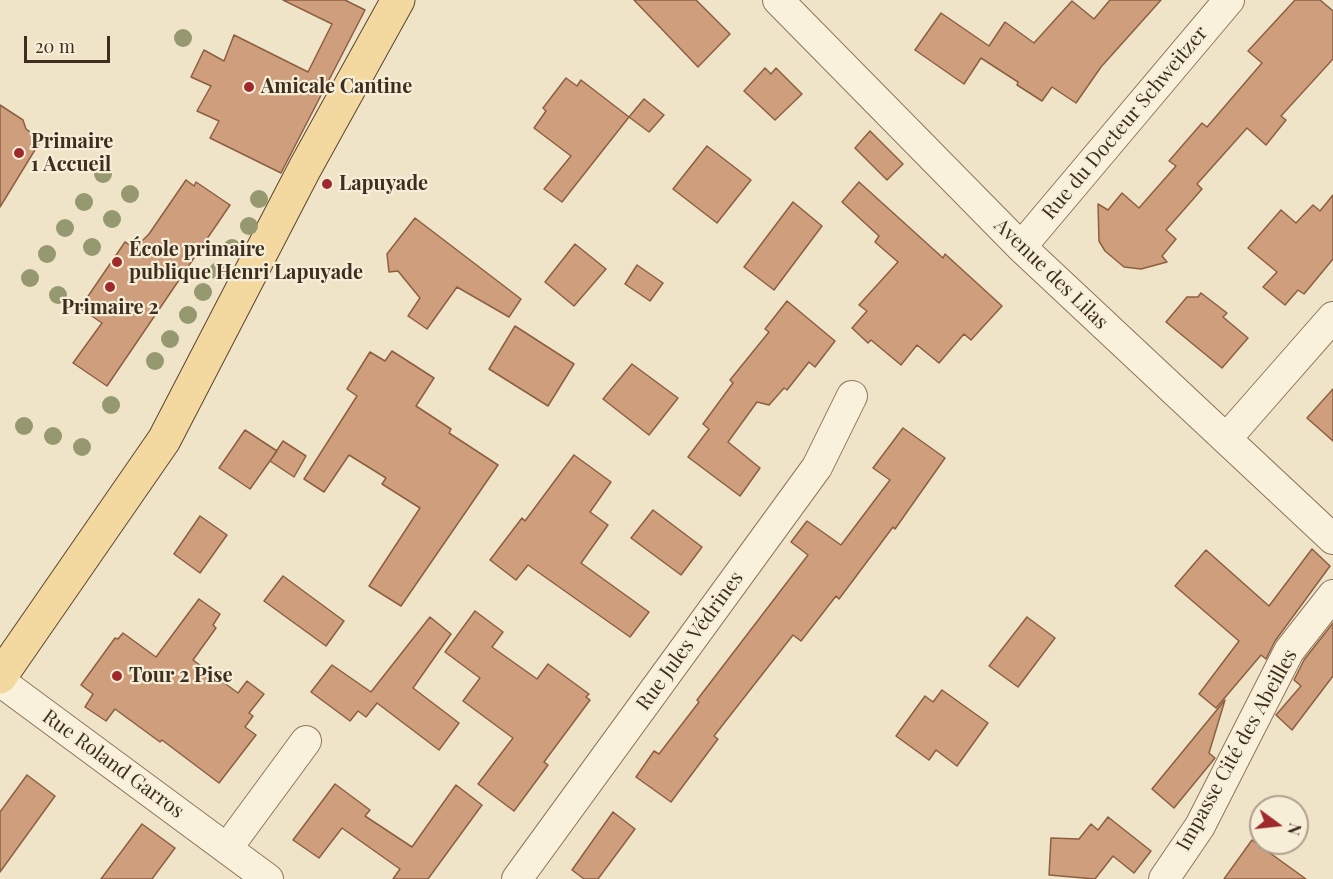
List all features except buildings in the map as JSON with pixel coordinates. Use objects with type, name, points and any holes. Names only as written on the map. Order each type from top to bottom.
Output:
[{"type":"main road","points":[[0,679],[164,440],[304,168],[398,0]]},
{"type":"street","name":"Avenue des Lilas","points":[[778,0],[1021,247],[1333,539]]},
{"type":"street","name":"Rue du Docteur Schweitzer","points":[[1021,247],[1229,0]]},
{"type":"street","points":[[1226,439],[1333,317]]},
{"type":"street","name":"Rue Jules Védrines","points":[[517,879],[817,466],[852,396]]},
{"type":"street","name":"Impasse Cité des Abeilles","points":[[1164,879],[1200,826],[1289,651],[1333,595]]},
{"type":"street","name":"Rue Roland Garros","points":[[0,679],[268,879]]},
{"type":"street","points":[[228,848],[306,741]]},
{"type":"place","name":"Amicale Cantine","points":[[249,87]]},
{"type":"place","name":"Primaire 1 Accueil","points":[[19,153]]},
{"type":"place","name":"Lapuyade","points":[[327,184]]},
{"type":"place","name":"École primaire publique Henri Lapuyade","points":[[117,262]]},
{"type":"place","name":"Primaire 2","points":[[110,287]]},
{"type":"place","name":"Tour 2 Pise","points":[[117,676]]}]
